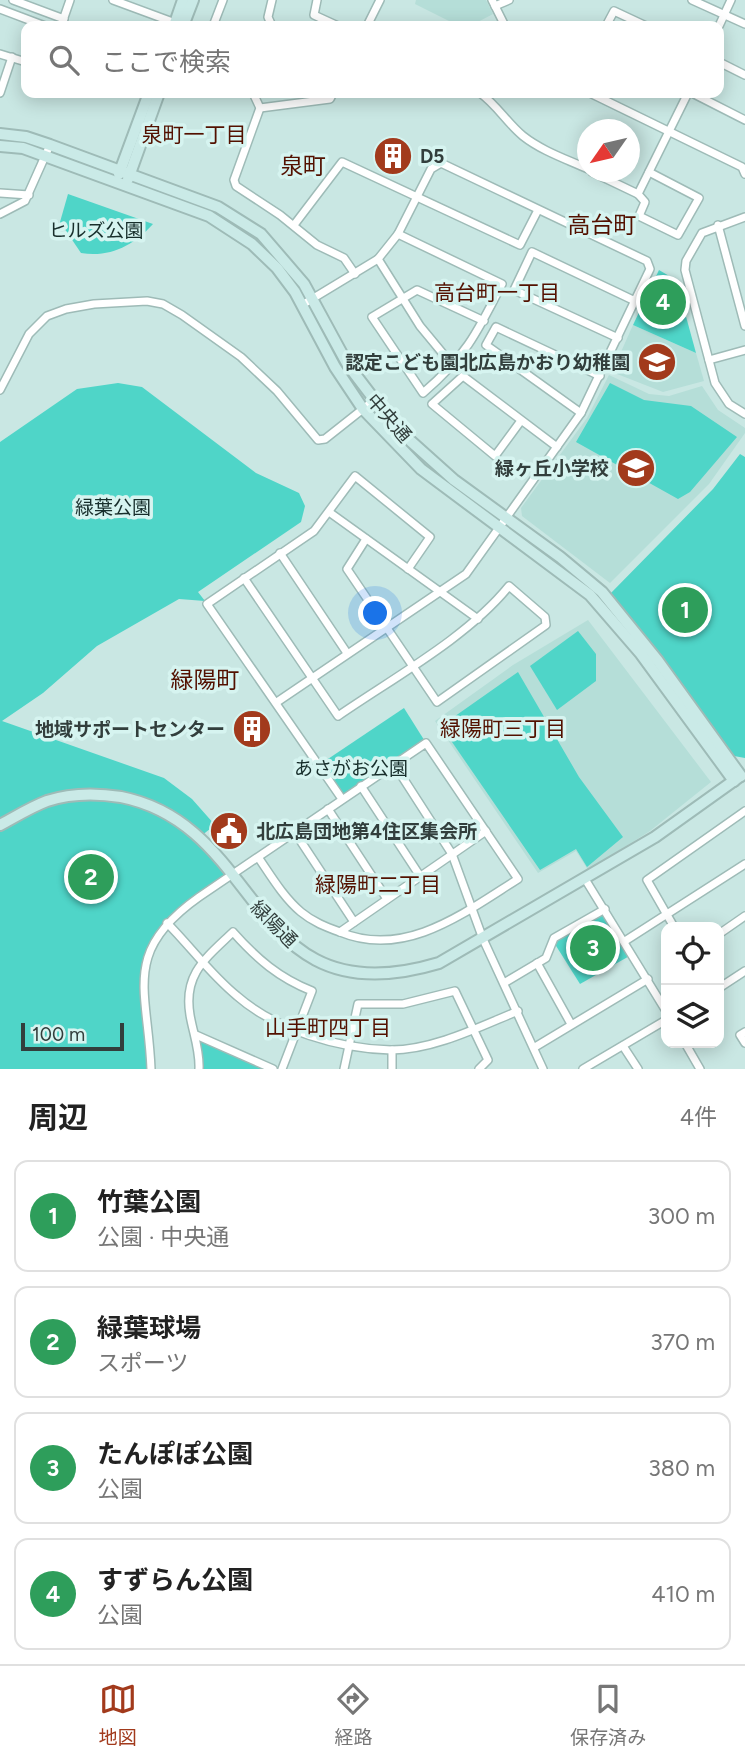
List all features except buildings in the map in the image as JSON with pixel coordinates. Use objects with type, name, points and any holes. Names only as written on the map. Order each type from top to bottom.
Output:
[{"type":"street","points":[[13,0],[59,21]]},
{"type":"street","points":[[64,21],[70,0]]},
{"type":"street","points":[[113,0],[166,21]]},
{"type":"street","points":[[180,21],[183,0]]},
{"type":"street","points":[[182,21],[193,0]]},
{"type":"street","points":[[215,21],[223,0]]},
{"type":"street","points":[[270,21],[268,17],[272,0]]},
{"type":"street","points":[[317,0],[314,15],[327,21]]},
{"type":"street","points":[[370,21],[380,0]]},
{"type":"street","points":[[503,21],[494,3],[509,0]]},
{"type":"street","points":[[692,0],[745,24]]},
{"type":"street","points":[[721,21],[731,0]]},
{"type":"street","points":[[0,9],[32,21]]},
{"type":"street","points":[[609,21],[614,11],[635,21]]},
{"type":"street","points":[[0,54],[21,60]]},
{"type":"street","points":[[0,93],[12,57]]},
{"type":"street","points":[[724,64],[745,75]]},
{"type":"street","points":[[123,177],[147,98]]},
{"type":"street","points":[[123,177],[157,98]]},
{"type":"street","points":[[255,98],[260,108],[234,180],[236,186],[294,225],[317,245],[344,258],[355,274]]},
{"type":"street","points":[[303,98],[305,102]]},
{"type":"street","points":[[260,108],[330,98]]},
{"type":"street","points":[[488,98],[520,134],[577,164]]},
{"type":"street","points":[[601,98],[744,168]]},
{"type":"street","points":[[638,194],[687,98]]},
{"type":"street","points":[[700,98],[745,120]]},
{"type":"street","name":"中央通","points":[[0,134],[26,137],[47,150],[123,177],[209,216],[230,228],[277,268],[307,302],[373,401],[424,457],[590,595],[740,776]]},
{"type":"street","name":"中央通","points":[[0,146],[47,150]]},
{"type":"street","points":[[0,214],[24,201],[29,195],[47,150]]},
{"type":"street","points":[[294,225],[342,162],[520,245],[537,210]]},
{"type":"street","points":[[277,702],[466,574],[581,413],[650,269],[647,261],[441,163],[431,169],[398,234],[378,259],[307,302]]},
{"type":"street","points":[[614,182],[638,194],[645,202],[639,216],[678,235],[699,198],[649,172]]},
{"type":"street","points":[[0,192],[29,195]]},
{"type":"street","points":[[745,217],[718,225],[699,237],[685,270],[720,393],[745,414]]},
{"type":"street","points":[[718,225],[745,326]]},
{"type":"street","points":[[398,234],[502,284],[484,321],[454,367],[423,393],[372,317],[417,290],[484,321]]},
{"type":"street","points":[[618,338],[514,289],[532,252],[635,301]]},
{"type":"street","points":[[378,259],[420,326],[454,367]]},
{"type":"street","points":[[0,390],[29,334],[47,316],[65,309],[132,300],[163,304],[241,357],[278,391],[318,440],[325,439],[373,401]]},
{"type":"street","name":"中央通","points":[[307,302],[335,367],[363,409],[421,468],[503,523]]},
{"type":"street","points":[[581,413],[486,345],[496,327],[600,376]]},
{"type":"street","points":[[709,360],[745,350]]},
{"type":"street","points":[[520,422],[495,456],[432,404],[463,376],[520,422],[557,447]]},
{"type":"street","points":[[342,799],[207,604],[314,531],[355,476],[430,537],[408,569]]},
{"type":"street","points":[[329,512],[478,620]]},
{"type":"street","points":[[244,578],[338,716],[412,665],[478,620],[509,586],[545,617],[546,625],[437,702],[412,665],[387,628],[346,569],[366,539]]},
{"type":"street","points":[[280,553],[347,653]]},
{"type":"street","points":[[151,1069],[150,1042],[144,1018],[143,969],[153,943],[167,923],[232,874],[426,743],[518,879],[429,931],[405,939],[369,941],[319,925],[300,912],[258,857]]},
{"type":"street","points":[[394,764],[452,854],[483,939],[535,1046],[543,1069]]},
{"type":"street","name":"緑陽通","points":[[0,825],[47,801],[75,794],[103,794],[130,799],[167,813],[191,829],[232,874],[247,897],[284,939],[307,955],[347,971],[382,974],[411,972],[439,963],[483,939],[656,837],[740,776]]},
{"type":"street","points":[[361,786],[420,876]]},
{"type":"street","points":[[328,808],[387,899]]},
{"type":"street","points":[[671,922],[647,880],[745,811]]},
{"type":"street","points":[[295,831],[354,922]]},
{"type":"street","points":[[340,933],[486,831]]},
{"type":"street","points":[[625,941],[668,916],[745,864]]},
{"type":"street","points":[[585,880],[661,1002]]},
{"type":"street","points":[[504,983],[546,958],[554,939],[604,909]]},
{"type":"street","points":[[724,931],[745,916]]},
{"type":"street","points":[[167,923],[236,996],[265,1015],[299,1031],[348,1044],[392,1050],[474,1029],[518,1011]]},
{"type":"street","points":[[199,1069],[196,1035],[190,1014],[189,982],[203,960],[233,932],[280,977],[312,991],[299,1031],[282,1069]]},
{"type":"street","points":[[537,963],[571,1024]]},
{"type":"street","points":[[724,985],[745,971]]},
{"type":"street","points":[[535,1046],[648,979]]},
{"type":"street","points":[[344,1069],[358,1004],[403,1004],[455,991],[488,1060],[479,1069]]},
{"type":"street","points":[[583,1069],[661,1023]]},
{"type":"street","points":[[745,1032],[740,1035],[745,1043]]},
{"type":"street","points":[[196,1035],[273,1069]]},
{"type":"street","points":[[623,1046],[638,1069]]},
{"type":"street","points":[[688,1048],[701,1069]]},
{"type":"street","points":[[392,1050],[392,1069]]},
{"type":"shaded area","points":[[416,0],[486,0],[493,14],[480,21],[449,21],[415,4]]},
{"type":"shaded area","name":"認定こども園北広島かおり幼稚園","points":[[633,325],[696,353],[704,381],[663,392],[612,372]]},
{"type":"shaded area","name":"緑ヶ丘小学校","points":[[609,375],[649,394],[669,396],[702,386],[718,410],[745,428],[745,433],[709,484],[610,583],[522,516],[521,508],[587,418]]},
{"type":"shaded area","points":[[588,620],[711,782],[650,831],[588,870],[576,851],[538,873],[435,721],[513,665]]},
{"type":"green space","name":"ヒルズ公園","points":[[68,194],[153,224],[130,244],[112,252],[81,253],[60,222]]},
{"type":"green space","points":[[659,270],[676,280],[696,353],[633,325]]},
{"type":"green space","name":"緑葉公園","points":[[118,383],[142,387],[256,473],[299,493],[305,506],[301,522],[198,592],[205,601],[179,599],[97,646],[43,693],[2,721],[164,778],[192,799],[215,825],[201,836],[232,874],[167,923],[143,969],[151,1069],[0,1069],[0,442],[77,389]]},
{"type":"green space","points":[[610,383],[644,400],[691,406],[737,437],[690,492],[678,499],[576,442]]},
{"type":"green space","points":[[740,454],[745,457],[745,758],[734,756],[664,660],[610,594],[713,489]]},
{"type":"green space","points":[[578,631],[596,654],[596,681],[557,710],[530,666]]},
{"type":"green space","points":[[518,672],[579,777],[623,837],[587,867],[576,849],[540,870],[441,726]]},
{"type":"green space","name":"あさがお公園","points":[[404,708],[426,743],[342,799],[319,765]]},
{"type":"green space","points":[[605,909],[633,954],[580,984],[553,941]]},
{"type":"green space","points":[[200,1037],[273,1069],[199,1069]]},
{"type":"place","name":"D5","points":[[393,156]]},
{"type":"place","name":"すずらん公園","points":[[663,302]]},
{"type":"place","name":"認定こども園北広島かおり幼稚園","points":[[657,362]]},
{"type":"place","name":"緑ヶ丘小学校","points":[[636,468]]},
{"type":"place","name":"竹葉公園","points":[[685,610]]},
{"type":"place","name":"地域サポートセンター","points":[[252,729]]},
{"type":"place","name":"北広島団地第4住区集会所","points":[[229,831]]},
{"type":"place","name":"緑葉球場","points":[[91,877]]},
{"type":"place","name":"たんぽぽ公園","points":[[593,948]]},
{"type":"district","name":"泉町一丁目","points":[[194,134]]},
{"type":"district","name":"泉町","points":[[303,166]]},
{"type":"district","name":"高台町","points":[[602,225]]},
{"type":"district","name":"高台町一丁目","points":[[497,292]]},
{"type":"district","name":"緑陽町","points":[[205,680]]},
{"type":"district","name":"緑陽町三丁目","points":[[503,728]]},
{"type":"district","name":"緑陽町二丁目","points":[[378,884]]},
{"type":"district","name":"山手町四丁目","points":[[328,1027]]}]
